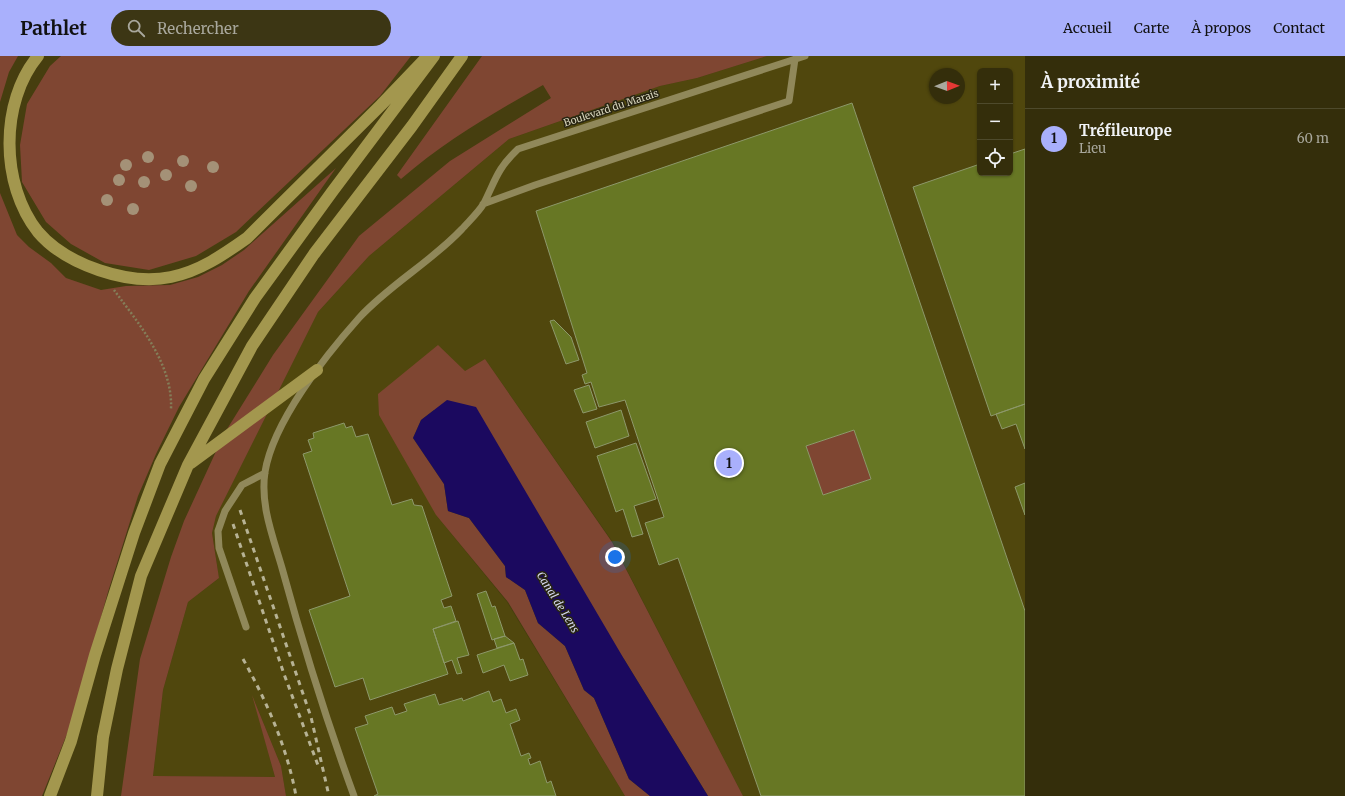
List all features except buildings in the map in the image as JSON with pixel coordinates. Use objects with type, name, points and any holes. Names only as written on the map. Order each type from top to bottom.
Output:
[{"type":"highway","points":[[38,56],[23,76],[11,100],[6,126],[7,151],[11,181],[22,208],[39,233],[64,253],[99,270],[119,276],[143,279],[171,277],[197,268],[221,256],[246,238],[277,209],[427,56]]},
{"type":"highway","points":[[50,796],[71,740],[94,655],[134,533],[160,464],[204,379],[255,298],[434,56]]},
{"type":"highway","points":[[97,796],[103,737],[112,692],[141,576],[188,465],[252,346],[314,254],[412,126],[462,56]]},
{"type":"highway","points":[[188,465],[317,370]]},
{"type":"lane","name":"Boulevard du Marais","points":[[354,796],[293,610],[264,506],[265,473],[271,447],[285,419],[324,358],[361,316],[461,230],[483,204],[496,176],[506,160],[518,149],[794,58],[805,56]]},
{"type":"lane","points":[[483,204],[535,185],[789,101],[794,58]]},
{"type":"lane","points":[[246,627],[219,548],[218,531],[225,511],[242,485],[265,473]]},
{"type":"path","points":[[99,270],[155,350],[167,375],[171,389],[170,413]]},
{"type":"shaded area","points":[[0,56],[18,56],[9,72],[0,102]]},
{"type":"shaded area","points":[[61,56],[411,56],[380,96],[236,232],[196,256],[149,270],[105,263],[71,244],[46,222],[22,182],[20,145],[27,104],[50,66]]},
{"type":"shaded area","points":[[482,56],[767,56],[697,78],[660,86],[509,139],[369,256],[318,312],[216,516],[212,533],[219,578],[188,602],[163,690],[153,776],[275,777],[252,695],[281,766],[286,796],[121,796],[140,659],[171,557],[184,521],[224,434],[273,355],[359,236],[450,161],[551,98],[543,85],[452,140],[401,179],[397,175]]},
{"type":"shaded area","points":[[767,56],[1025,56],[1025,796],[743,796],[612,541],[485,359],[465,371],[436,515],[507,602],[625,796],[286,796],[281,766],[254,700],[275,777],[153,776],[163,690],[188,602],[219,578],[212,533],[216,516],[318,312],[369,256],[509,139],[660,86],[697,78]]},
{"type":"shaded area","points":[[336,168],[249,291],[179,407],[156,454],[138,496],[108,592],[71,724],[42,796],[0,796],[0,193],[17,235],[29,247],[51,263],[66,278],[101,290],[126,286],[170,285],[198,277],[222,265],[244,250]]},
{"type":"shaded area","points":[[438,345],[465,371],[485,359],[612,542],[743,796],[708,796],[624,659],[434,410],[421,420],[413,438],[444,484],[448,511],[469,518],[505,566],[506,577],[525,590],[538,623],[565,646],[584,690],[594,698],[629,779],[650,796],[625,796],[508,602],[436,515],[379,415],[378,394]]},
{"type":"shaded area","points":[[854,430],[871,479],[823,495],[806,446]]},
{"type":"water","name":"Canal de Lens","points":[[447,400],[476,407],[624,659],[708,796],[650,796],[629,779],[594,698],[584,690],[565,646],[538,623],[525,590],[506,577],[505,566],[469,518],[448,511],[444,484],[413,438],[421,420]]},
{"type":"railway","points":[[240,510],[311,717],[329,796]]},
{"type":"railway","points":[[233,524],[284,674],[319,768]]},
{"type":"railway","points":[[243,659],[268,708],[282,742],[296,796]]},
{"type":"place","name":"Tréfileurope","points":[[729,463]]}]
